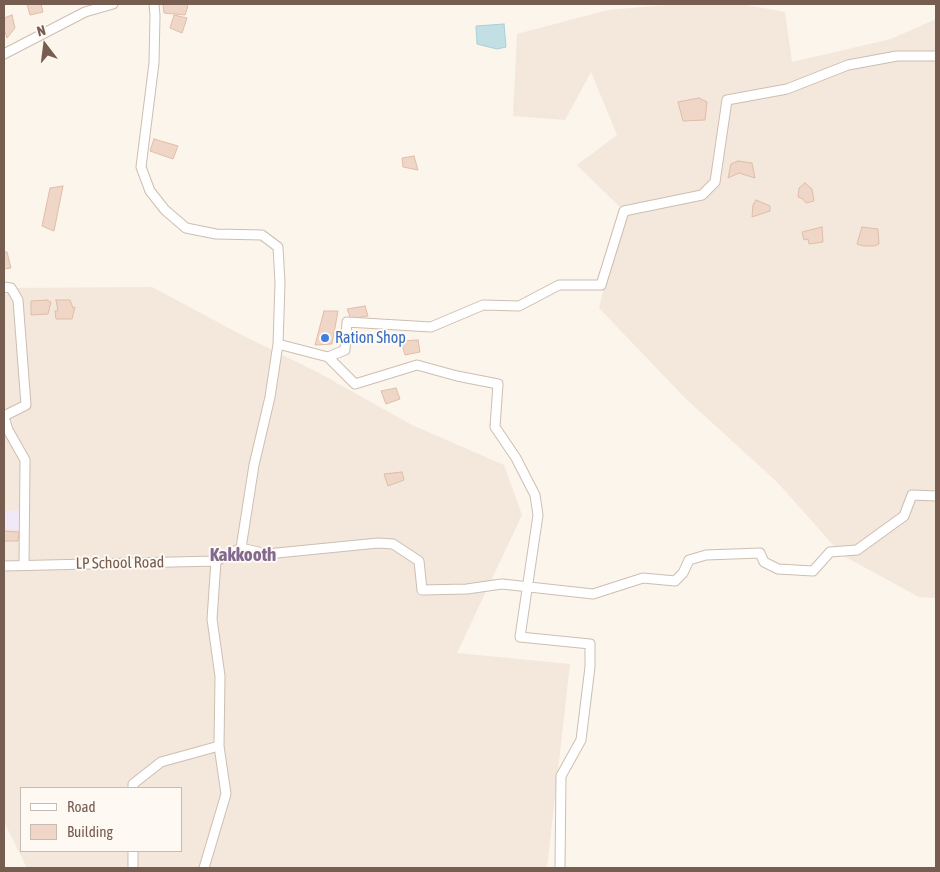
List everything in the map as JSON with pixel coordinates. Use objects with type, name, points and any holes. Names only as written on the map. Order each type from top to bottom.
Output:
[{"type":"street","points":[[5,50],[85,12],[113,4]]},
{"type":"street","points":[[154,4],[154,63],[141,167],[150,191],[165,210],[186,228],[216,234],[262,235],[278,247],[280,283],[278,344],[270,397],[254,465],[242,548]]},
{"type":"street","points":[[328,357],[346,350],[347,322],[432,326],[483,305],[519,306],[559,285],[601,286],[624,211],[702,195],[715,182],[727,100],[787,89],[848,65],[897,56],[936,56]]},
{"type":"street","points":[[4,287],[11,288],[18,300],[26,405],[4,416],[8,430],[25,460],[24,565]]},
{"type":"street","points":[[278,344],[328,357],[355,384],[417,365],[457,376],[498,384],[495,426],[516,458],[535,495],[538,515],[520,637],[590,644],[590,667],[581,740],[561,776],[560,868]]},
{"type":"street","points":[[204,868],[226,794],[219,746],[220,676],[212,618],[216,561],[242,548],[267,554],[378,543],[394,544],[419,561],[422,590],[467,589],[502,584],[594,594],[643,578],[675,580],[683,573],[689,560],[706,556],[760,553],[764,562],[778,569],[813,571],[830,552],[857,550],[904,516],[912,495],[936,496]]},
{"type":"street","name":"LP School Road","points":[[4,566],[216,561]]},
{"type":"street","points":[[133,787],[133,784],[161,762],[219,746]]},
{"type":"street","points":[[133,852],[133,868]]},
{"type":"shaded area","points":[[678,4],[742,4],[785,12],[792,62],[891,39],[936,19],[936,598],[919,597],[842,555],[777,482],[685,398],[599,308],[624,211],[577,165],[617,135],[591,72],[565,120],[513,116],[517,34],[608,10]]},
{"type":"shaded area","points":[[152,287],[319,373],[412,425],[504,465],[522,515],[457,653],[570,664],[547,868],[27,868],[4,822],[4,288]]},
{"type":"shaded area","points":[[20,510],[20,529],[4,529],[4,511]]},
{"type":"water","points":[[504,24],[506,47],[497,49],[477,44],[476,26]]},
{"type":"building","points":[[27,4],[41,4],[43,12],[30,15]]},
{"type":"building","points":[[163,4],[185,4],[188,6],[185,15],[164,13]]},
{"type":"building","points":[[12,15],[15,28],[7,38],[4,29],[4,18]]},
{"type":"building","points":[[174,15],[187,18],[182,33],[170,28]]},
{"type":"building","points":[[699,98],[707,102],[705,120],[683,121],[678,102]]},
{"type":"building","points":[[154,139],[178,146],[173,159],[150,151]]},
{"type":"building","points":[[414,156],[418,170],[403,167],[402,158]]},
{"type":"building","points":[[738,161],[752,163],[755,178],[739,173],[728,178],[731,164]]},
{"type":"building","points":[[805,183],[812,189],[814,201],[806,203],[798,197],[799,188]]},
{"type":"building","points":[[63,186],[54,231],[42,226],[50,188]]},
{"type":"building","points":[[756,200],[770,206],[770,211],[752,217],[753,205]]},
{"type":"building","points":[[822,227],[823,242],[809,244],[808,239],[804,240],[802,232]]},
{"type":"building","points":[[862,227],[878,229],[879,244],[863,246],[857,244]]},
{"type":"building","points":[[4,252],[7,252],[11,268],[4,269]]},
{"type":"building","points":[[47,300],[51,302],[48,314],[31,315],[31,301]]},
{"type":"building","points":[[56,300],[70,300],[73,308],[75,307],[72,319],[56,319],[55,311],[58,311]]},
{"type":"building","points":[[365,306],[368,316],[351,319],[347,309]]},
{"type":"building","points":[[324,311],[338,311],[332,344],[315,345]]},
{"type":"building","points":[[418,340],[420,352],[405,355],[401,341]]},
{"type":"building","points":[[396,388],[400,399],[386,404],[381,391]]},
{"type":"building","points":[[402,472],[404,480],[388,486],[384,474]]},
{"type":"building","points":[[4,531],[19,532],[18,541],[4,541]]},
{"type":"place","name":"Ration Shop","points":[[325,338]]},
{"type":"district","name":"Kakkooth","points":[[243,555]]}]
